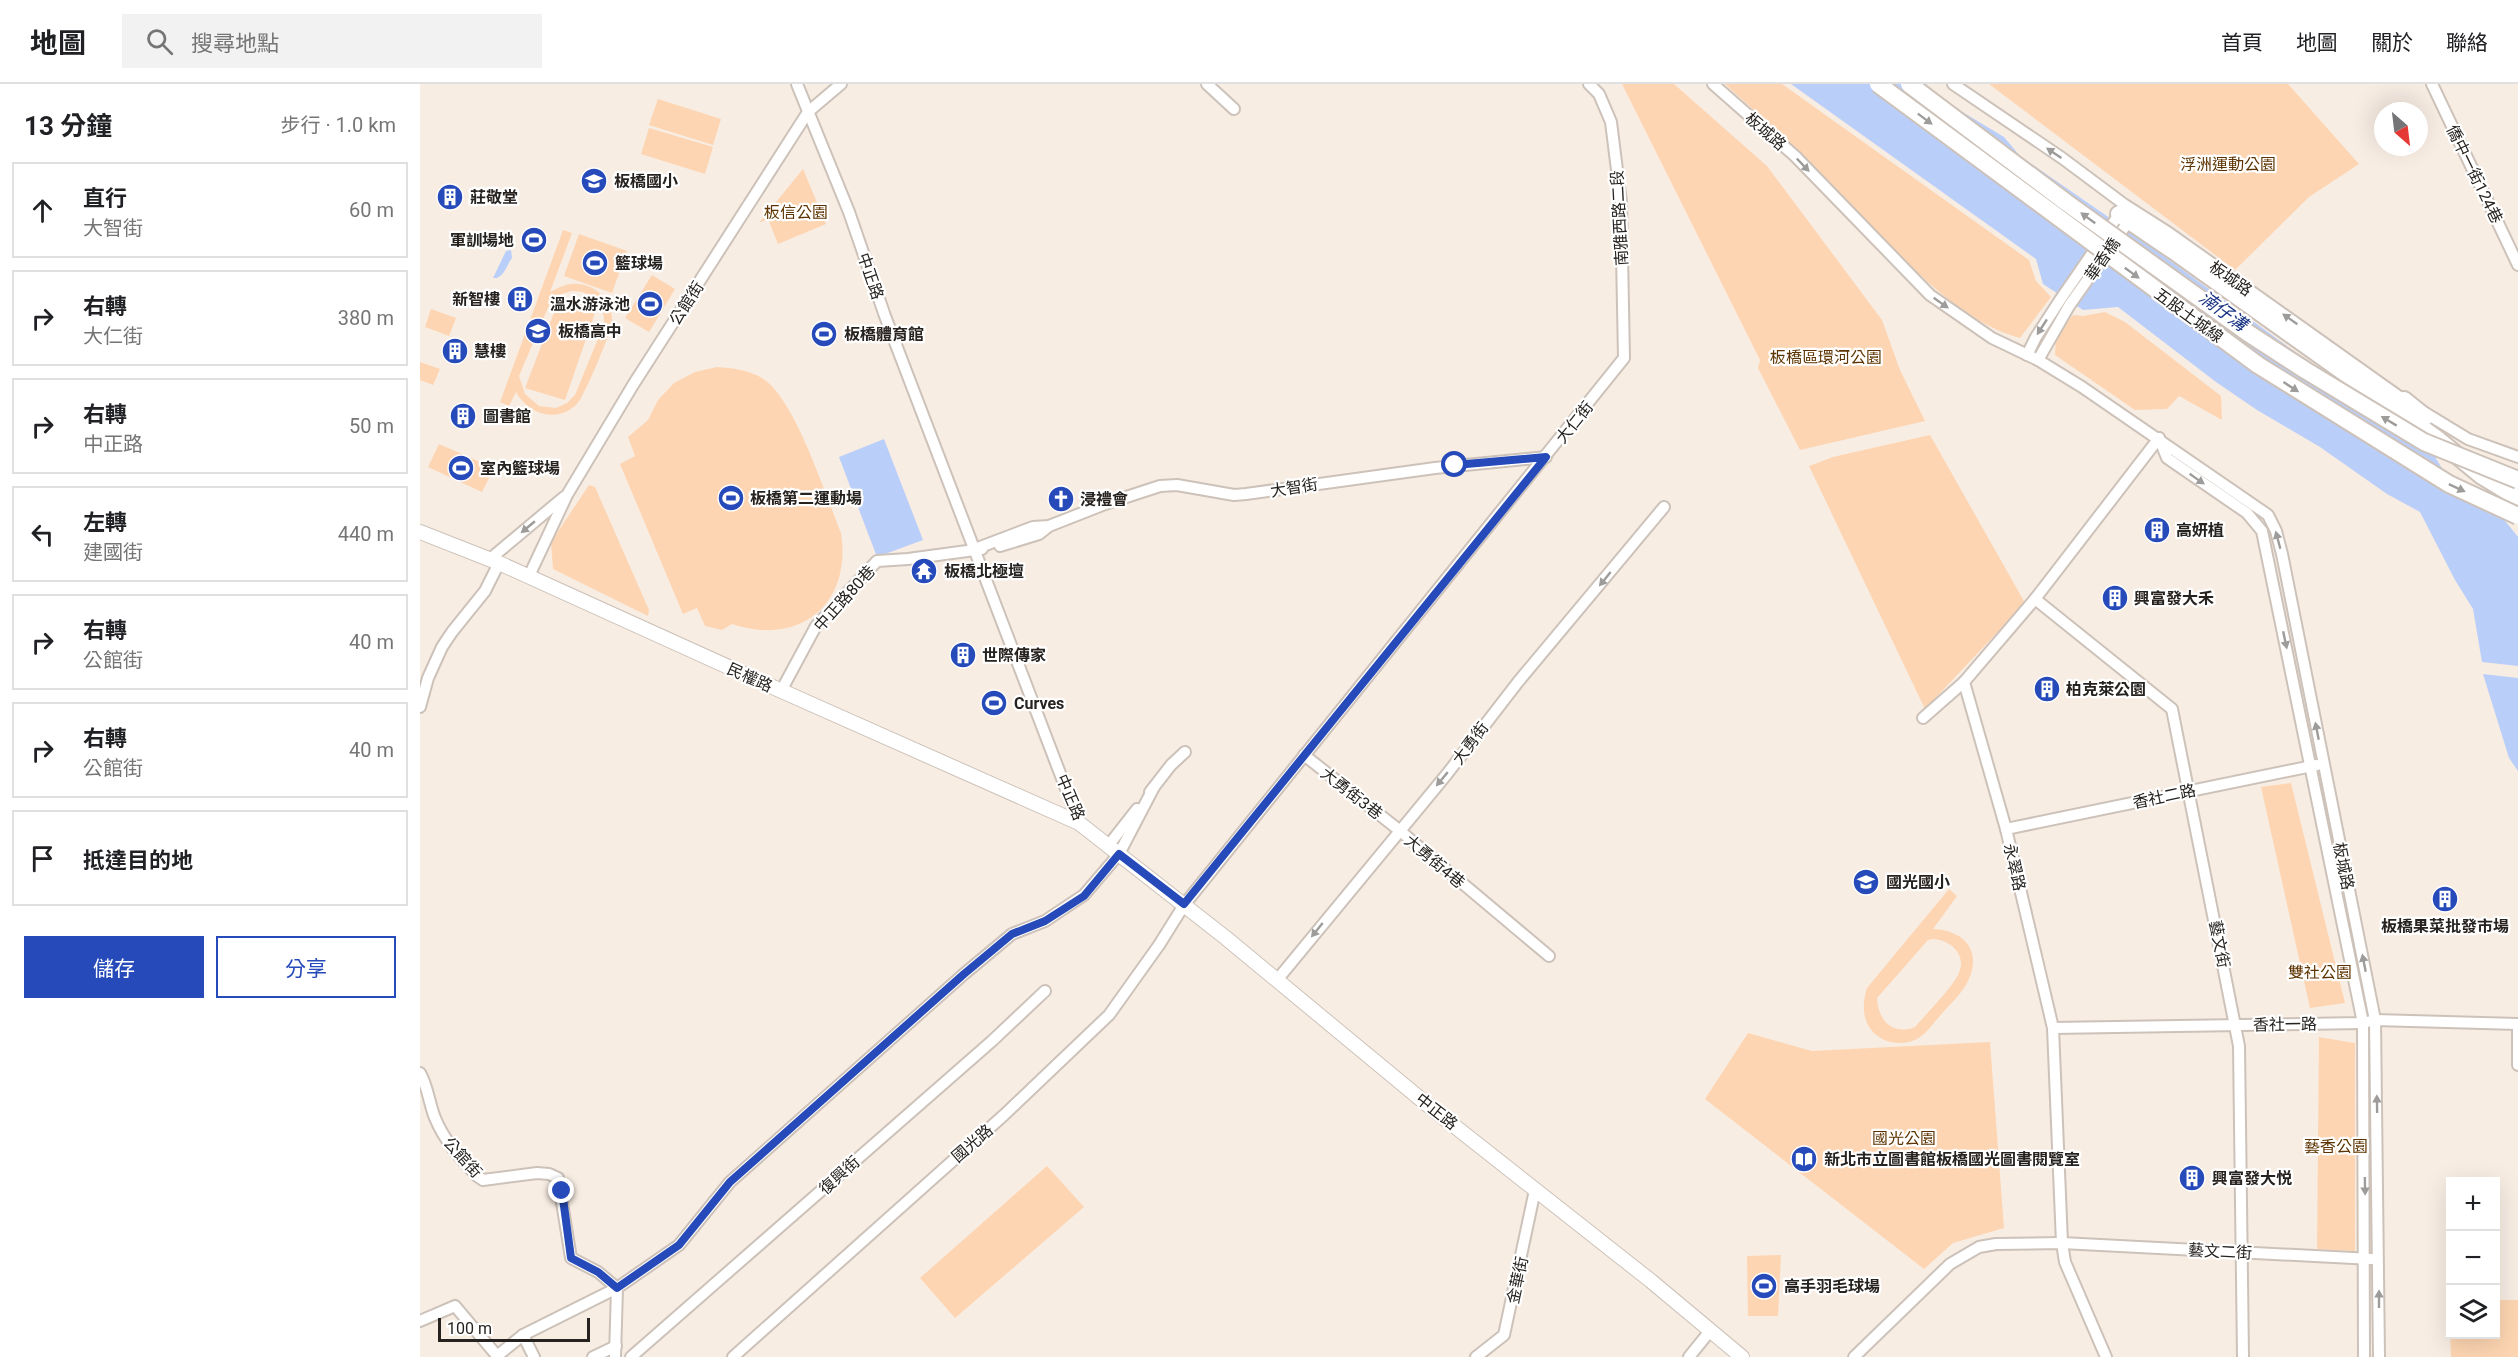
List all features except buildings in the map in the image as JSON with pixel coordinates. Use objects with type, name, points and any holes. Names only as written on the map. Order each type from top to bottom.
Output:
[{"type":"highway","name":"五股土城線","points":[[1878,84],[2258,365],[2449,484],[2518,516]]},
{"type":"highway","name":"五股土城線","points":[[1909,84],[2067,203],[2248,333],[2424,442],[2517,490]]},
{"type":"highway","points":[[2125,215],[2368,388],[2482,476],[2517,490]]},
{"type":"highway","points":[[2404,400],[2517,490]]},
{"type":"main road","name":"民權路","points":[[420,532],[529,576],[1079,823]]},
{"type":"main road","name":"中正路","points":[[1079,823],[1184,904],[1742,1357]]},
{"type":"street","name":"中正路","points":[[797,84],[849,212],[885,316],[1079,823]]},
{"type":"street","name":"公館街","points":[[567,495],[633,385],[808,112],[841,84]]},
{"type":"street","points":[[1207,84],[1234,110]]},
{"type":"street","name":"南雅西路二段","points":[[1589,84],[1599,94],[1611,122],[1621,202],[1623,358]]},
{"type":"street","name":"板城路","points":[[1713,84],[1795,156],[1930,295],[1992,338],[2038,360],[2159,438],[2268,515],[2276,531],[2282,554],[2375,1020],[2379,1357]]},
{"type":"street","name":"板城路","points":[[1953,84],[2062,158],[2125,215],[2404,400],[2468,439],[2518,457]]},
{"type":"street","name":"僑中一街124巷","points":[[2432,84],[2518,265]]},
{"type":"street","name":"華香橋","points":[[2065,303],[2125,215]]},
{"type":"street","points":[[2027,355],[2036,337],[2065,303]]},
{"type":"street","points":[[2038,360],[2065,303]]},
{"type":"street","name":"大仁街","points":[[1184,904],[1546,457],[1623,358]]},
{"type":"street","points":[[1923,718],[1964,682],[2036,599],[2159,438]]},
{"type":"street","name":"板城路","points":[[2159,438],[2167,458],[2247,513],[2262,531],[2362,1023],[2366,1259],[2364,1357]]},
{"type":"street","name":"大智街","points":[[975,549],[1033,527],[1049,526],[1160,486],[1177,485],[1234,495],[1423,469],[1546,457]]},
{"type":"street","points":[[420,707],[428,678],[442,647],[484,591],[495,561],[567,495]]},
{"type":"street","points":[[529,576],[567,495]]},
{"type":"street","name":"大勇街","points":[[1276,980],[1664,507]]},
{"type":"street","name":"中正路80巷","points":[[781,691],[816,626],[877,561],[975,549]]},
{"type":"street","name":"藝文街","points":[[2036,599],[2172,709],[2239,1046],[2242,1357]]},
{"type":"street","name":"永翠路","points":[[1964,682],[2006,829],[2053,1028],[2062,1244],[2065,1262],[2106,1357]]},
{"type":"street","points":[[420,1321],[455,1306],[497,1356],[523,1335],[617,1288],[679,1245],[730,1182],[964,974],[1012,934],[1045,921],[1084,896],[1154,787],[1185,752]]},
{"type":"street","name":"大勇街3巷","points":[[1305,755],[1399,830]]},
{"type":"street","name":"香社二路","points":[[2006,829],[2323,763]]},
{"type":"street","name":"大勇街4巷","points":[[1399,830],[1550,956]]},
{"type":"street","name":"國光路","points":[[733,1357],[1004,1115],[1109,1015],[1159,945],[1184,904]]},
{"type":"street","name":"復興街","points":[[631,1357],[992,1041],[1045,991]]},
{"type":"street","name":"香社一路","points":[[2053,1028],[2362,1023],[2375,1020],[2518,1024]]},
{"type":"street","points":[[2518,1024],[2518,1065]]},
{"type":"street","name":"公館街","points":[[420,1073],[425,1082],[435,1119],[446,1142],[477,1176],[483,1180],[544,1173],[558,1179],[571,1258],[598,1272],[617,1288]]},
{"type":"street","name":"金華街","points":[[1476,1357],[1504,1335],[1535,1190]]},
{"type":"street","name":"藝文二街","points":[[1854,1357],[1950,1264],[1979,1247],[1996,1244],[2062,1244],[2379,1259]]},
{"type":"street","points":[[593,1357],[616,1352],[617,1288]]},
{"type":"street","points":[[1689,1357],[1710,1331]]},
{"type":"street","points":[[523,1335],[534,1357]]},
{"type":"green space","name":"板橋區環河公園","points":[[1622,84],[1674,84],[1767,166],[1882,320],[1900,370],[1925,421],[1800,450],[1758,368],[1760,360]]},
{"type":"green space","points":[[1725,84],[1782,84],[2029,260],[2036,281],[2051,297],[2020,338],[1994,329],[1969,314],[1945,297],[1899,255],[1838,191]]},
{"type":"green space","name":"浮洲運動公園","points":[[1989,84],[2288,84],[2359,164],[2309,197],[2235,270]]},
{"type":"green space","points":[[658,99],[721,119],[713,145],[649,125]]},
{"type":"green space","points":[[649,128],[713,147],[705,174],[641,154]]},
{"type":"green space","name":"板信公園","points":[[803,169],[826,224],[778,244],[768,219],[759,223]]},
{"type":"green space","points":[[563,230],[572,233],[550,292],[565,285],[579,284],[594,289],[606,300],[610,307],[612,323],[597,365],[581,399],[561,414],[552,415],[535,411],[521,400],[516,392],[509,406],[500,402]],"holes":[[[578,291],[591,295],[600,304],[604,324],[575,395],[567,403],[556,408],[539,406],[525,394],[519,376],[550,303],[559,295]]]},
{"type":"green space","name":"軍訓場地","points":[[525,231],[546,237],[542,249],[521,243]]},
{"type":"green space","name":"籃球場","points":[[579,234],[627,251],[612,293],[564,276]]},
{"type":"green space","name":"溫水游泳池","points":[[652,275],[675,289],[649,332],[625,318]]},
{"type":"green space","points":[[560,297],[596,310],[565,400],[525,388]]},
{"type":"green space","points":[[431,309],[456,318],[449,336],[425,327]]},
{"type":"green space","points":[[2105,312],[2125,322],[2221,396],[2222,420],[2179,396],[2167,409],[2135,410],[2055,355],[2056,336],[2073,315],[2083,316]]},
{"type":"green space","points":[[420,362],[440,369],[433,385],[420,380]]},
{"type":"green space","name":"板橋第二運動場","points":[[717,367],[735,369],[762,378],[786,405],[808,448],[841,533],[842,558],[838,580],[829,599],[816,614],[799,624],[779,629],[757,630],[732,624],[722,630],[705,626],[697,608],[683,614],[620,464],[635,456],[628,437],[648,420],[658,400],[674,383],[695,372]]},
{"type":"green space","points":[[1930,435],[2025,603],[1925,709],[1809,466],[1833,457]]},
{"type":"green space","name":"室內籃球場","points":[[439,444],[494,468],[482,492],[428,467]]},
{"type":"green space","points":[[589,485],[595,487],[649,610],[648,616],[553,569],[551,542]]},
{"type":"green space","name":"雙社公園","points":[[2291,783],[2345,1003],[2310,1008],[2261,787]]},
{"type":"green space","points":[[1949,889],[1957,896],[1933,929],[1953,933],[1967,944],[1973,960],[1972,970],[1962,991],[1925,1033],[1914,1040],[1902,1043],[1895,1043],[1878,1036],[1869,1027],[1865,1017],[1864,1000],[1867,988]],"holes":[[[1928,940],[1946,942],[1959,955],[1961,968],[1958,975],[1915,1027],[1893,1028],[1883,1019],[1877,998]]]},
{"type":"green space","name":"國光公園","points":[[1748,1033],[1812,1051],[1990,1042],[2004,1228],[1953,1243],[1924,1269],[1705,1099]]},
{"type":"green space","name":"藝香公園","points":[[2319,1037],[2355,1043],[2355,1251],[2317,1249]]},
{"type":"green space","points":[[1047,1166],[1084,1207],[955,1318],[920,1278]]},
{"type":"green space","name":"高手羽毛球場","points":[[1781,1255],[1778,1316],[1748,1316],[1747,1256]]},
{"type":"green space","points":[[2500,1300],[2518,1300],[2518,1357],[2451,1357],[2450,1339],[2500,1339]]},
{"type":"water","name":"湳仔溝","points":[[1791,84],[1916,84],[2004,137],[2020,156],[2329,374],[2371,413],[2434,455],[2460,498],[2502,517],[2518,537],[2518,666],[2482,662],[2473,609],[2455,580],[2420,512],[2387,494],[2320,447],[2257,410],[2216,382],[2118,307],[2083,310],[2043,284],[2036,259]]},
{"type":"water","points":[[511,250],[512,258],[504,272],[497,278],[493,278],[506,251]]},
{"type":"water","points":[[884,439],[923,540],[877,557],[839,457]]},
{"type":"water","points":[[2483,674],[2518,678],[2518,771],[2509,758]]},
{"type":"place","name":"板橋國小","points":[[594,181]]},
{"type":"place","name":"莊敬堂","points":[[450,197]]},
{"type":"place","name":"軍訓場地","points":[[534,240]]},
{"type":"place","name":"籃球場","points":[[595,263]]},
{"type":"place","name":"新智樓","points":[[520,299]]},
{"type":"place","name":"溫水游泳池","points":[[650,304]]},
{"type":"place","name":"板橋高中","points":[[538,331]]},
{"type":"place","name":"板橋體育館","points":[[824,334]]},
{"type":"place","name":"慧樓","points":[[455,351]]},
{"type":"place","name":"圖書館","points":[[463,416]]},
{"type":"place","name":"室內籃球場","points":[[461,468]]},
{"type":"place","name":"板橋第二運動場","points":[[731,498]]},
{"type":"place","name":"浸禮會","points":[[1061,499]]},
{"type":"place","name":"高妍植","points":[[2157,530]]},
{"type":"place","name":"板橋北極壇","points":[[924,571]]},
{"type":"place","name":"興富發大禾","points":[[2115,598]]},
{"type":"place","name":"世際傳家","points":[[963,655]]},
{"type":"place","name":"柏克萊公園","points":[[2047,689]]},
{"type":"place","name":"Curves","points":[[994,703]]},
{"type":"place","name":"國光國小","points":[[1866,882]]},
{"type":"place","name":"板橋果菜批發市場","points":[[2445,899]]},
{"type":"place","name":"新北市立圖書館板橋國光圖書閱覽室","points":[[1804,1159]]},
{"type":"place","name":"興富發大悦","points":[[2192,1178]]},
{"type":"place","name":"高手羽毛球場","points":[[1764,1286]]},
{"type":"route","points":[[562,1191],[571,1258],[598,1272],[617,1288],[679,1245],[730,1182],[964,974],[1012,934],[1045,921],[1084,896],[1119,854],[1184,904],[1546,457],[1455,465]]}]
